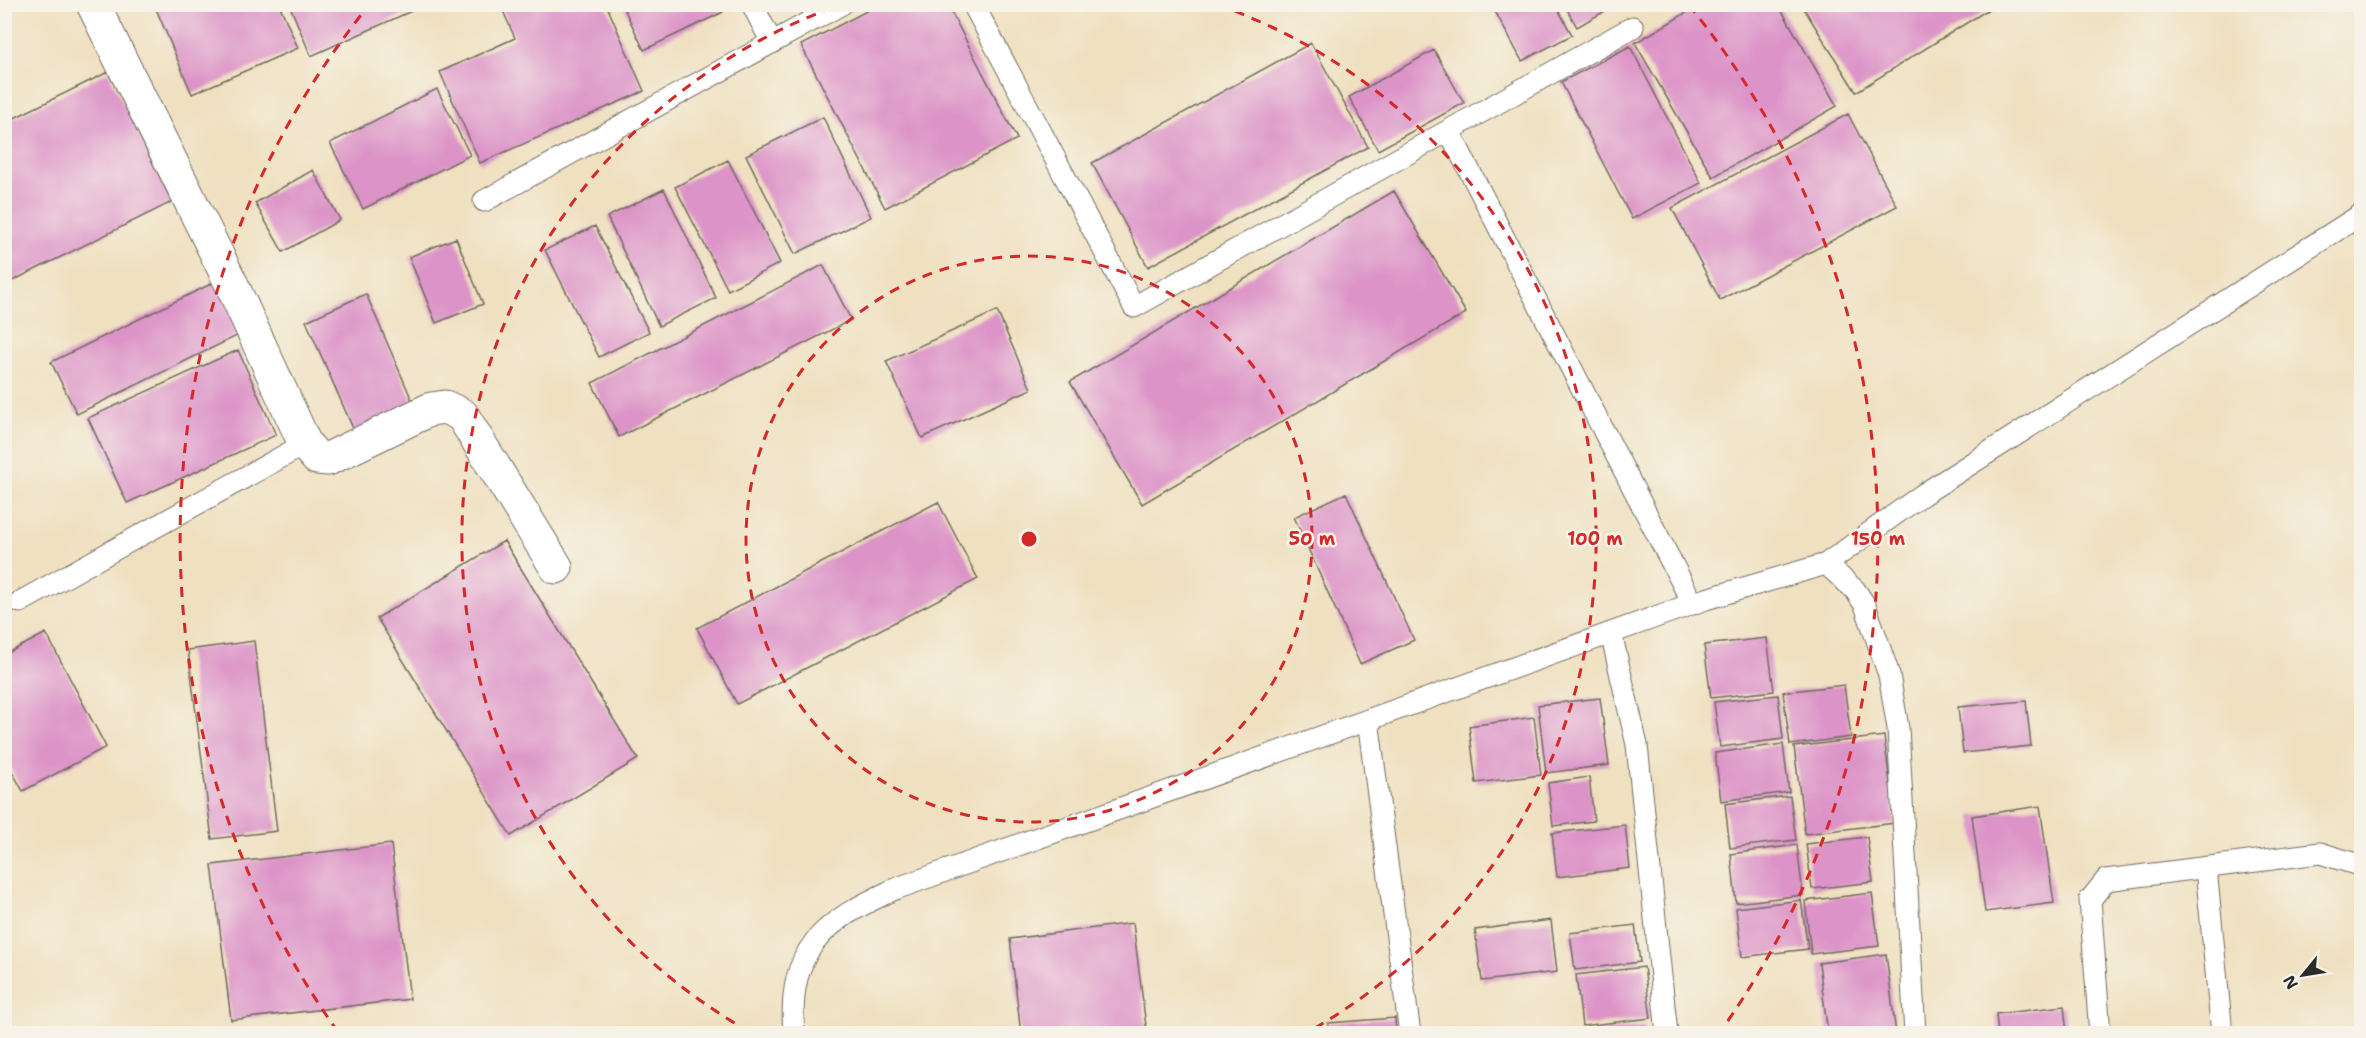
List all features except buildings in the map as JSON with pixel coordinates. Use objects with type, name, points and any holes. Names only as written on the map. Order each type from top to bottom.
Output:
[{"type":"street","points":[[93,4],[232,285],[305,444],[317,458],[328,459],[431,409],[445,407],[462,415],[556,567]]},
{"type":"lane","points":[[752,4],[772,43]]},
{"type":"lane","points":[[484,201],[842,4]]},
{"type":"lane","points":[[973,4],[1134,307],[1633,27]]},
{"type":"lane","points":[[1449,131],[1693,604]]},
{"type":"lane","points":[[794,1034],[792,1005],[799,965],[821,932],[855,907],[895,889],[1693,604],[1826,564],[1922,495],[2361,214]]},
{"type":"lane","points":[[20,602],[305,444]]},
{"type":"lane","points":[[1826,564],[1855,590],[1865,605],[1889,675],[1898,728],[1915,1034]]},
{"type":"lane","points":[[1611,633],[1637,745],[1667,1034]]},
{"type":"lane","points":[[1368,720],[1410,1034]]},
{"type":"lane","points":[[2100,1034],[2090,900],[2106,880],[2320,854],[2361,866]]},
{"type":"lane","points":[[2206,868],[2222,1034]]}]
